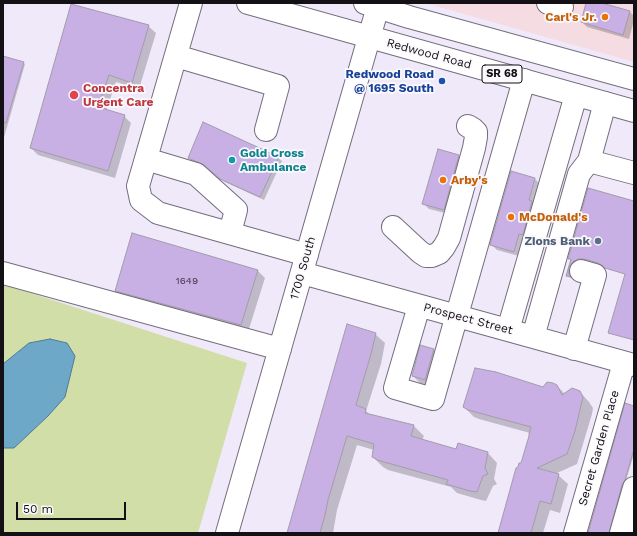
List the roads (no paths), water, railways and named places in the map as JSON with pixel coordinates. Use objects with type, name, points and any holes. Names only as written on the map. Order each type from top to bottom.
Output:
[{"type":"street","name":"Prospect Street","points":[[191,3],[138,186],[141,200],[158,213],[230,233],[304,264],[418,306],[629,364]]},
{"type":"street","name":"Redwood Road","points":[[248,3],[634,111]]},
{"type":"street","name":"1700 South","points":[[227,533],[369,37],[374,4]]},
{"type":"street","name":"SR 68","points":[[374,4],[409,17],[634,79]]},
{"type":"street","points":[[176,56],[278,86],[266,130]]},
{"type":"street","points":[[418,306],[395,388],[433,399],[524,80]]},
{"type":"street","points":[[508,330],[576,95]]},
{"type":"street","points":[[533,337],[568,267],[580,174],[590,161],[606,103]]},
{"type":"street","points":[[393,227],[426,256],[432,256],[439,253],[444,247],[449,238],[476,138],[476,132],[468,126]]},
{"type":"street","points":[[146,159],[196,174],[236,210],[230,233]]},
{"type":"street","points":[[590,161],[634,173]]},
{"type":"street","points":[[568,267],[595,275],[574,349]]},
{"type":"street","points":[[3,273],[280,349]]},
{"type":"street","name":"Secret Garden Place","points":[[575,533],[629,364]]},
{"type":"street","points":[[621,533],[634,488]]},
{"type":"water","points":[[50,339],[67,343],[75,356],[65,397],[48,416],[14,448],[3,448],[3,364],[29,343]]},
{"type":"place","name":"Carl's Jr.","points":[[605,17]]},
{"type":"place","name":"Redwood Road @ 1695 South","points":[[442,81]]},
{"type":"place","name":"Concentra Urgent Care","points":[[74,95]]},
{"type":"place","name":"Gold Cross Ambulance","points":[[232,160]]},
{"type":"place","name":"Arby's","points":[[443,180]]},
{"type":"place","name":"McDonald's","points":[[511,217]]},
{"type":"place","name":"Zions Bank","points":[[598,241]]}]
